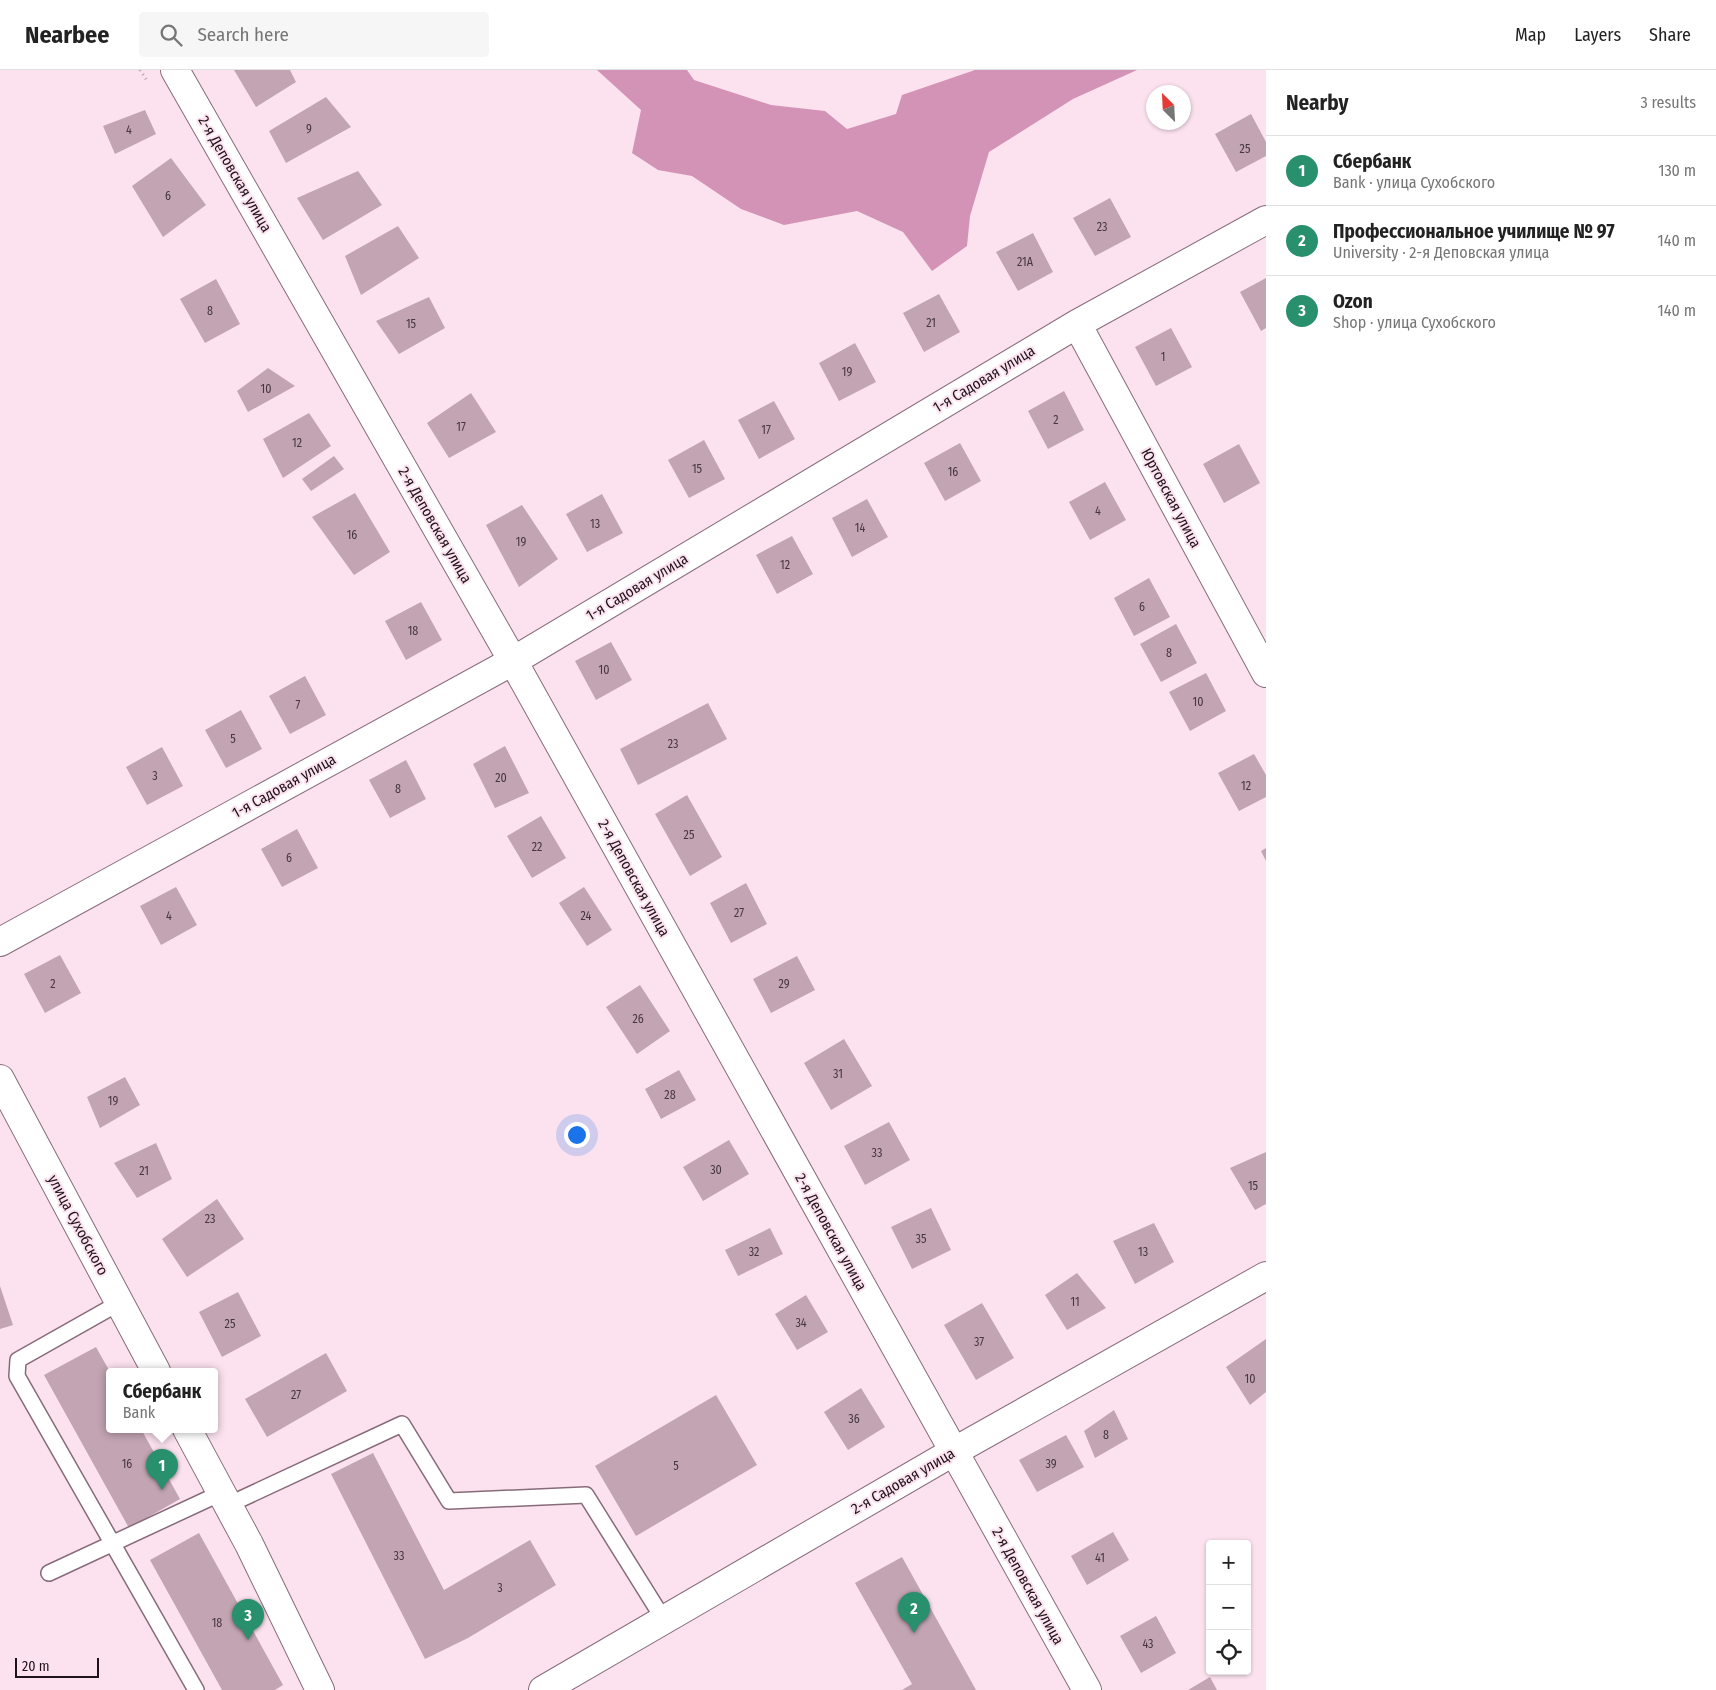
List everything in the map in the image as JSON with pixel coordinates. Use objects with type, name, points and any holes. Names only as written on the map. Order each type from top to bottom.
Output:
[{"type":"street","name":"2-я Деповская улица","points":[[175,70],[513,661],[1086,1690]]},
{"type":"street","name":"1-я Садовая улица","points":[[0,942],[513,661],[1077,324],[1266,220]]},
{"type":"street","name":"Юртовская улица","points":[[1077,324],[1266,673]]},
{"type":"street","name":"улица Сухобского","points":[[0,1079],[154,1368]]},
{"type":"street","name":"2-я Садовая улица","points":[[542,1690],[953,1452],[1266,1276]]},
{"type":"street","points":[[189,1433],[225,1499],[320,1690]]},
{"type":"lane","points":[[120,1303],[18,1360],[18,1376],[196,1690]]},
{"type":"lane","points":[[49,1573],[112,1544],[225,1499],[402,1424],[449,1501],[586,1496],[664,1620]]},
{"type":"shaded area","points":[[597,70],[687,70],[694,80],[771,105],[825,111],[847,129],[896,114],[902,95],[975,70],[1137,70],[1073,99],[989,152],[970,216],[967,246],[932,271],[903,232],[857,211],[784,225],[741,209],[692,176],[658,170],[632,153],[641,110]]},
{"type":"building","points":[[234,70],[290,70],[296,82],[256,107]]},
{"type":"building","points":[[326,97],[351,127],[286,163],[269,131]]},
{"type":"building","points":[[145,110],[156,134],[115,154],[103,126]]},
{"type":"building","points":[[1251,114],[1266,142],[1266,156],[1236,172],[1215,134]]},
{"type":"building","points":[[171,158],[206,205],[163,237],[132,186]]},
{"type":"building","points":[[358,171],[382,205],[323,240],[297,198]]},
{"type":"building","points":[[1110,198],[1131,237],[1095,256],[1073,218]]},
{"type":"building","points":[[398,226],[419,258],[361,295],[345,256]]},
{"type":"building","points":[[1033,233],[1053,272],[1018,291],[996,252]]},
{"type":"building","points":[[1266,278],[1266,328],[1261,331],[1240,292]]},
{"type":"building","points":[[216,279],[240,324],[205,343],[180,299]]},
{"type":"building","points":[[939,294],[960,332],[924,352],[903,313]]},
{"type":"building","points":[[429,297],[445,328],[399,354],[376,321]]},
{"type":"building","points":[[1171,328],[1192,367],[1156,386],[1135,347]]},
{"type":"building","points":[[855,343],[876,382],[839,401],[819,363]]},
{"type":"building","points":[[268,368],[295,386],[248,412],[237,391]]},
{"type":"building","points":[[1064,391],[1084,430],[1048,449],[1028,411]]},
{"type":"building","points":[[471,393],[496,432],[449,458],[427,423]]},
{"type":"building","points":[[774,401],[795,439],[759,459],[738,420]]},
{"type":"building","points":[[309,413],[331,446],[283,478],[263,439]]},
{"type":"building","points":[[704,440],[725,479],[689,498],[668,460]]},
{"type":"building","points":[[960,443],[981,481],[945,501],[924,463]]},
{"type":"building","points":[[1239,444],[1260,483],[1224,503],[1203,464]]},
{"type":"building","points":[[334,456],[344,469],[311,491],[302,479]]},
{"type":"building","points":[[1105,482],[1126,520],[1090,540],[1069,502]]},
{"type":"building","points":[[355,493],[390,552],[354,575],[312,517]]},
{"type":"building","points":[[602,494],[623,533],[587,552],[566,514]]},
{"type":"building","points":[[867,499],[888,537],[852,557],[832,518]]},
{"type":"building","points":[[522,505],[558,559],[519,587],[486,525]]},
{"type":"building","points":[[792,536],[813,574],[777,594],[756,555]]},
{"type":"building","points":[[1149,578],[1170,617],[1134,636],[1114,598]]},
{"type":"building","points":[[421,602],[442,640],[406,660],[385,621]]},
{"type":"building","points":[[1176,624],[1197,663],[1161,682],[1140,644]]},
{"type":"building","points":[[611,642],[632,680],[596,700],[575,661]]},
{"type":"building","points":[[1206,673],[1226,711],[1190,731],[1169,692]]},
{"type":"building","points":[[305,676],[326,715],[290,734],[269,696]]},
{"type":"building","points":[[708,703],[727,739],[638,785],[620,749]]},
{"type":"building","points":[[241,710],[262,749],[226,768],[205,730]]},
{"type":"building","points":[[505,746],[529,793],[495,808],[473,764]]},
{"type":"building","points":[[162,747],[183,786],[147,805],[126,767]]},
{"type":"building","points":[[1254,754],[1266,775],[1266,797],[1239,811],[1218,773]]},
{"type":"building","points":[[406,760],[426,799],[390,818],[369,780]]},
{"type":"building","points":[[687,795],[722,857],[690,876],[655,814]]},
{"type":"building","points":[[541,816],[566,858],[532,878],[507,836]]},
{"type":"building","points":[[297,829],[318,868],[282,887],[261,849]]},
{"type":"building","points":[[1266,848],[1266,861],[1261,851]]},
{"type":"building","points":[[746,883],[767,924],[731,943],[710,903]]},
{"type":"building","points":[[176,887],[197,925],[161,945],[140,906]]},
{"type":"building","points":[[584,887],[612,930],[587,946],[559,903]]},
{"type":"building","points":[[60,955],[81,993],[45,1013],[24,974]]},
{"type":"building","points":[[797,956],[815,990],[771,1013],[753,979]]},
{"type":"building","points":[[640,985],[670,1031],[637,1054],[606,1007]]},
{"type":"building","points":[[844,1039],[872,1086],[831,1110],[804,1063]]},
{"type":"building","points":[[679,1070],[696,1100],[661,1119],[645,1089]]},
{"type":"building","points":[[125,1077],[140,1105],[100,1128],[87,1097]]},
{"type":"building","points":[[889,1122],[910,1160],[865,1185],[844,1146]]},
{"type":"building","points":[[729,1140],[749,1174],[703,1201],[683,1167]]},
{"type":"building","points":[[156,1143],[172,1179],[137,1198],[114,1163]]},
{"type":"building","points":[[1266,1152],[1266,1204],[1255,1210],[1230,1168]]},
{"type":"building","points":[[217,1199],[244,1239],[187,1277],[162,1239]]},
{"type":"building","points":[[931,1208],[951,1250],[912,1269],[891,1227]]},
{"type":"building","points":[[1154,1223],[1174,1262],[1135,1284],[1113,1241]]},
{"type":"building","points":[[770,1228],[783,1254],[738,1276],[725,1250]]},
{"type":"building","points":[[1077,1273],[1106,1308],[1067,1330],[1045,1295]]},
{"type":"building","points":[[0,1286],[13,1325],[0,1329]]},
{"type":"building","points":[[238,1292],[261,1336],[222,1357],[199,1312]]},
{"type":"building","points":[[806,1295],[828,1332],[797,1350],[775,1314]]},
{"type":"building","points":[[982,1303],[1014,1358],[976,1380],[944,1325]]},
{"type":"building","points":[[1266,1339],[1266,1392],[1250,1405],[1226,1367]]},
{"type":"building","points":[[96,1347],[108,1368],[106,1368],[106,1433],[143,1433],[180,1499],[129,1528],[44,1375]]},
{"type":"building","points":[[326,1353],[347,1391],[267,1437],[245,1399]]},
{"type":"building","points":[[861,1388],[885,1427],[848,1450],[824,1412]]},
{"type":"building","points":[[716,1395],[757,1465],[636,1536],[595,1466]]},
{"type":"building","points":[[1114,1410],[1128,1439],[1095,1458],[1084,1431]]},
{"type":"building","points":[[1066,1435],[1084,1467],[1037,1492],[1019,1460]]},
{"type":"building","points":[[373,1453],[444,1590],[530,1540],[556,1585],[468,1638],[425,1659],[331,1474]]},
{"type":"building","points":[[1113,1532],[1129,1560],[1087,1585],[1071,1556]]},
{"type":"building","points":[[199,1533],[283,1685],[275,1690],[222,1690],[150,1560]]},
{"type":"building","points":[[902,1557],[976,1690],[902,1690],[912,1684],[855,1583]]},
{"type":"building","points":[[1156,1616],[1176,1653],[1141,1673],[1120,1636]]},
{"type":"building","points":[[1210,1677],[1217,1690],[1188,1690]]},
{"type":"place","name":"Сбербанк","points":[[162,1490]]},
{"type":"place","name":"Профессиональное училище № 97","points":[[914,1633]]},
{"type":"place","name":"Ozon","points":[[248,1640]]}]
